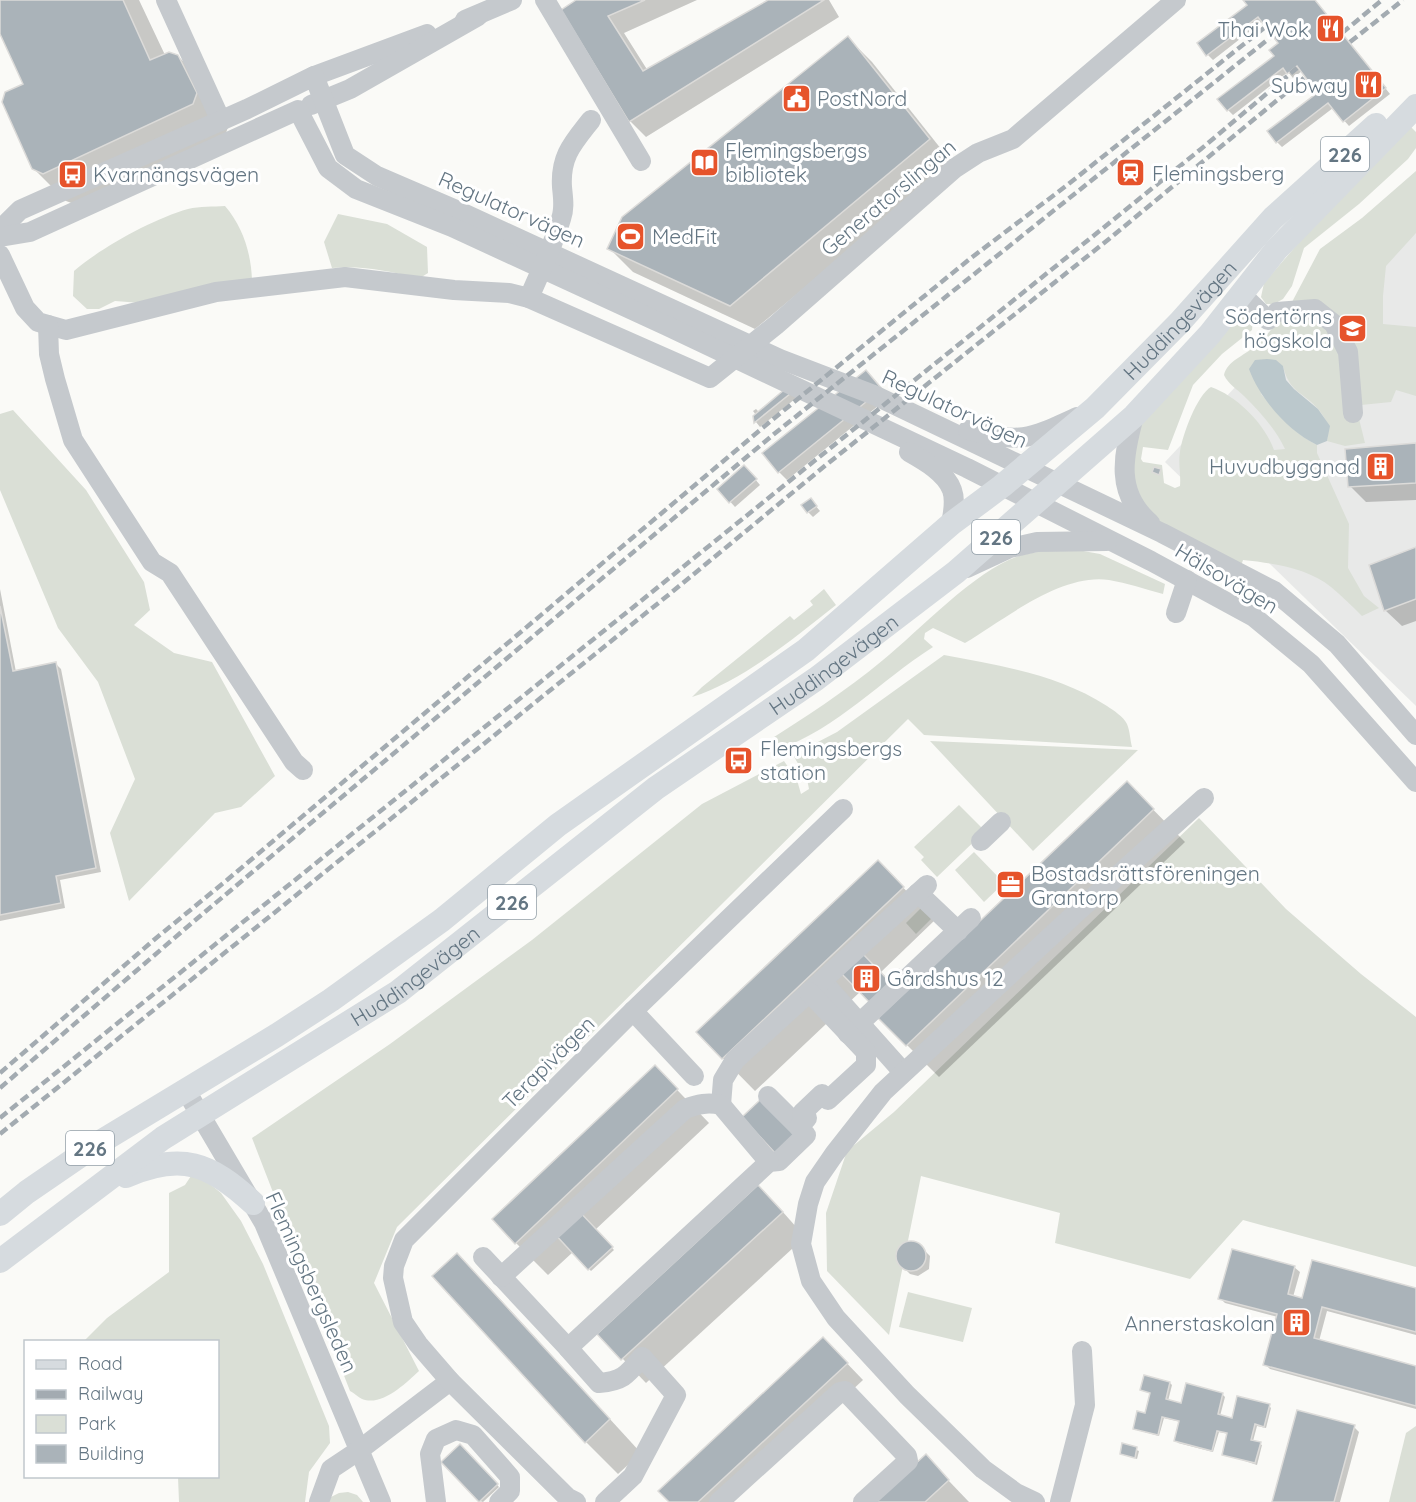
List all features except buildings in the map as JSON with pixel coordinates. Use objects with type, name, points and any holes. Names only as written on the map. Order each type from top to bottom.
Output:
[{"type":"main road","name":"Huddingevägen","points":[[0,1214],[97,1144],[331,1000],[442,920],[558,825],[806,650],[951,524],[1002,486],[1095,408],[1179,323],[1273,218],[1416,90]]},
{"type":"main road","name":"Huddingevägen","points":[[0,1261],[163,1138],[398,992],[656,788],[816,679],[956,572],[1134,416],[1210,333],[1275,250],[1416,106]]},
{"type":"main road","points":[[91,1193],[149,1166],[181,1163],[222,1176],[253,1203]]},
{"type":"street","points":[[166,0],[221,121]]},
{"type":"street","points":[[0,237],[30,232],[298,110],[350,89],[478,16],[512,0]]},
{"type":"street","points":[[545,0],[641,161]]},
{"type":"street","name":"Generatorslingan","points":[[529,298],[710,378],[776,325],[955,168],[978,153],[1013,139],[1176,0]]},
{"type":"street","points":[[0,230],[20,210],[221,121],[289,87],[478,16]]},
{"type":"street","name":"Regulatorvägen","points":[[314,76],[345,155],[377,176],[457,220],[667,326],[1036,503]]},
{"type":"street","name":"Regulatorvägen","points":[[289,87],[298,110],[328,168],[356,189],[457,220],[780,358],[874,395],[927,420],[995,444],[1025,467],[1058,483]]},
{"type":"street","points":[[0,255],[25,308],[38,322],[66,330],[216,292],[345,277],[454,290],[509,293],[529,298],[562,218],[563,163],[570,147],[591,120]]},
{"type":"street","points":[[1241,294],[1273,316],[1316,309],[1334,324],[1348,352],[1353,413]]},
{"type":"street","points":[[48,325],[55,379],[73,440],[152,562],[170,573],[294,762],[303,770]]},
{"type":"street","points":[[754,368],[928,462],[948,483],[952,491],[954,502],[951,524]]},
{"type":"street","points":[[995,444],[1036,436],[1095,408]]},
{"type":"street","points":[[1134,416],[1124,459],[1127,490],[1142,516],[1161,533]]},
{"type":"street","name":"Hälsovägen","points":[[1058,483],[1274,591],[1337,644],[1416,735]]},
{"type":"street","name":"Hälsovägen","points":[[1036,503],[1254,617],[1311,664],[1416,782]]},
{"type":"street","points":[[956,572],[1010,548],[1037,542],[1112,541]]},
{"type":"street","points":[[1176,613],[1187,580]]},
{"type":"street","points":[[1035,1502],[1016,1493],[983,1469],[907,1395],[836,1318],[811,1281],[801,1244],[808,1204],[815,1182],[883,1092],[1204,798]]},
{"type":"street","name":"Terapivägen","points":[[576,1502],[568,1498],[450,1381],[418,1344],[403,1322],[393,1278],[394,1266],[404,1240],[633,1011],[843,809]]},
{"type":"street","points":[[981,841],[1001,822]]},
{"type":"street","points":[[721,1105],[723,1080],[735,1060],[922,889],[965,925],[855,1028]]},
{"type":"street","points":[[815,986],[872,1047],[903,1072]]},
{"type":"street","points":[[633,1011],[694,1076]]},
{"type":"street","points":[[799,1127],[807,1119],[802,1113],[822,1094],[828,1100],[866,1065],[872,1047]]},
{"type":"street","name":"Flemingsbergsleden","points":[[185,1089],[264,1223],[381,1502]]},
{"type":"street","points":[[568,1348],[769,1162],[779,1161],[806,1135],[768,1096]]},
{"type":"street","points":[[501,1277],[686,1109],[698,1104],[721,1105],[769,1162]]},
{"type":"street","points":[[483,1257],[598,1383],[615,1382],[630,1371],[642,1357],[676,1395],[633,1476],[605,1502]]},
{"type":"street","points":[[1060,1502],[1085,1406],[1082,1351]]},
{"type":"street","points":[[319,1502],[331,1469],[450,1381]]},
{"type":"street","points":[[719,1502],[840,1392],[845,1391],[908,1456],[908,1461],[863,1502]]},
{"type":"street","points":[[436,1502],[430,1454],[436,1439],[456,1430],[473,1435],[510,1477],[510,1491],[499,1502]]},
{"type":"shaded area","name":"Södertörns högskola","points":[[1416,194],[1416,706],[1165,462]]},
{"type":"shaded area","points":[[1255,360],[1276,360],[1283,366],[1286,380],[1318,409],[1330,426],[1327,441],[1317,445],[1306,439],[1286,423],[1268,403],[1249,369]]},
{"type":"green space","points":[[1411,127],[1416,132],[1416,148],[1408,159],[1359,204],[1304,248],[1292,286],[1283,299],[1274,304],[1266,304],[1261,297],[1264,283],[1339,196]]},
{"type":"green space","points":[[1416,171],[1416,233],[1386,266],[1383,324],[1416,327],[1416,396],[1396,390],[1391,402],[1361,405],[1346,336],[1292,302],[1320,249],[1362,218]]},
{"type":"green space","points":[[225,206],[237,223],[245,241],[252,280],[154,304],[115,301],[99,309],[87,309],[73,296],[74,271],[113,243],[174,214],[193,208]]},
{"type":"green space","points":[[338,214],[387,224],[427,247],[428,273],[420,278],[366,268],[332,268],[324,242]]},
{"type":"green space","points":[[1308,313],[1328,329],[1344,358],[1365,443],[1345,446],[1327,441],[1329,426],[1319,410],[1289,382],[1283,366],[1261,394],[1293,429],[1317,445],[1317,453],[1349,524],[1348,568],[1364,596],[1379,608],[1362,616],[1331,587],[1312,575],[1254,561],[1243,560],[1241,566],[1159,523],[1130,485],[1137,427],[1237,316],[1244,315],[1253,318],[1252,330],[1222,354],[1193,385],[1168,450],[1143,447],[1141,459],[1143,462],[1162,465],[1164,483],[1175,488],[1180,486],[1181,445],[1191,416],[1201,398],[1211,387],[1231,397],[1249,412],[1264,430],[1274,450],[1285,449],[1267,421],[1224,375],[1229,366],[1251,350],[1284,314]]},
{"type":"green space","points":[[13,410],[86,490],[144,582],[150,610],[134,625],[174,653],[212,662],[275,776],[241,807],[215,813],[129,901],[110,833],[135,779],[98,682],[58,628],[0,490],[0,414]]},
{"type":"green space","points":[[1072,549],[1100,554],[1165,584],[1163,594],[1116,581],[1091,580],[1072,584],[1034,600],[965,643],[933,628],[925,633],[924,639],[933,647],[840,717],[800,740],[777,750],[763,744],[869,671],[987,572],[1022,555]]},
{"type":"green space","points":[[824,589],[836,605],[749,670],[711,690],[692,697],[790,616],[794,620],[813,605],[810,601]]},
{"type":"green space","points":[[944,655],[1028,673],[1088,695],[1126,721],[1132,747],[924,735],[908,719],[397,1227],[374,1283],[419,1371],[393,1392],[378,1400],[362,1399],[350,1391],[252,1138],[390,1044],[532,940],[702,804],[784,761],[797,780],[801,794],[809,789],[807,779],[793,755],[837,732]]},
{"type":"green space","points":[[930,741],[1138,750],[1033,851]]},
{"type":"green space","points":[[959,805],[985,831],[937,877],[921,860],[924,857],[914,847]]},
{"type":"green space","points":[[1199,818],[1286,909],[1361,974],[1416,1017],[1416,1267],[1243,1220],[1190,1279],[1055,1243],[1060,1213],[921,1176],[889,1335],[827,1271],[826,1213],[847,1151],[894,1112]]},
{"type":"green space","points":[[974,852],[1004,883],[984,902],[955,870]]},
{"type":"green space","points":[[925,904],[936,914],[916,934],[906,923]]},
{"type":"green space","points":[[191,1176],[205,1180],[221,1193],[241,1221],[263,1264],[329,1426],[330,1443],[309,1472],[305,1502],[179,1502],[178,1478],[219,1478],[219,1340],[85,1340],[107,1318],[169,1272],[169,1193],[185,1185]]},
{"type":"green space","points":[[908,1292],[972,1308],[963,1342],[899,1327]]},
{"type":"green space","points":[[1416,1426],[1416,1502],[1389,1502],[1406,1433]]},
{"type":"green space","points":[[348,1492],[357,1495],[363,1502],[329,1502],[331,1497]]},
{"type":"railway","points":[[1342,33],[1382,0]]},
{"type":"railway","points":[[1350,42],[1403,0]]},
{"type":"railway","points":[[0,1073],[155,939],[772,420],[971,258],[1066,186],[1264,28]]},
{"type":"railway","points":[[0,1088],[193,922],[774,434],[1271,37]]},
{"type":"railway","points":[[0,1118],[1201,149],[1297,68]]},
{"type":"railway","points":[[0,1134],[826,465],[1109,239],[1304,78]]},
{"type":"place","name":"Thai Wok","points":[[1330,29]]},
{"type":"place","name":"Subway","points":[[1369,85]]},
{"type":"place","name":"PostNord","points":[[796,98]]},
{"type":"place","name":"Flemingsbergs bibliotek","points":[[704,162]]},
{"type":"place","name":"Flemingsberg","points":[[1131,173]]},
{"type":"place","name":"Kvarnängsvägen","points":[[72,174]]},
{"type":"place","name":"MedFit","points":[[631,236]]},
{"type":"place","name":"Södertörns högskola","points":[[1353,328]]},
{"type":"place","name":"Huvudbyggnad","points":[[1381,466]]},
{"type":"place","name":"Flemingsbergs station","points":[[739,760]]},
{"type":"place","name":"Bostadsrättsföreningen Grantorp","points":[[1010,885]]},
{"type":"place","name":"Gårdshus 12","points":[[866,978]]},
{"type":"place","name":"Annerstaskolan","points":[[1296,1323]]}]
